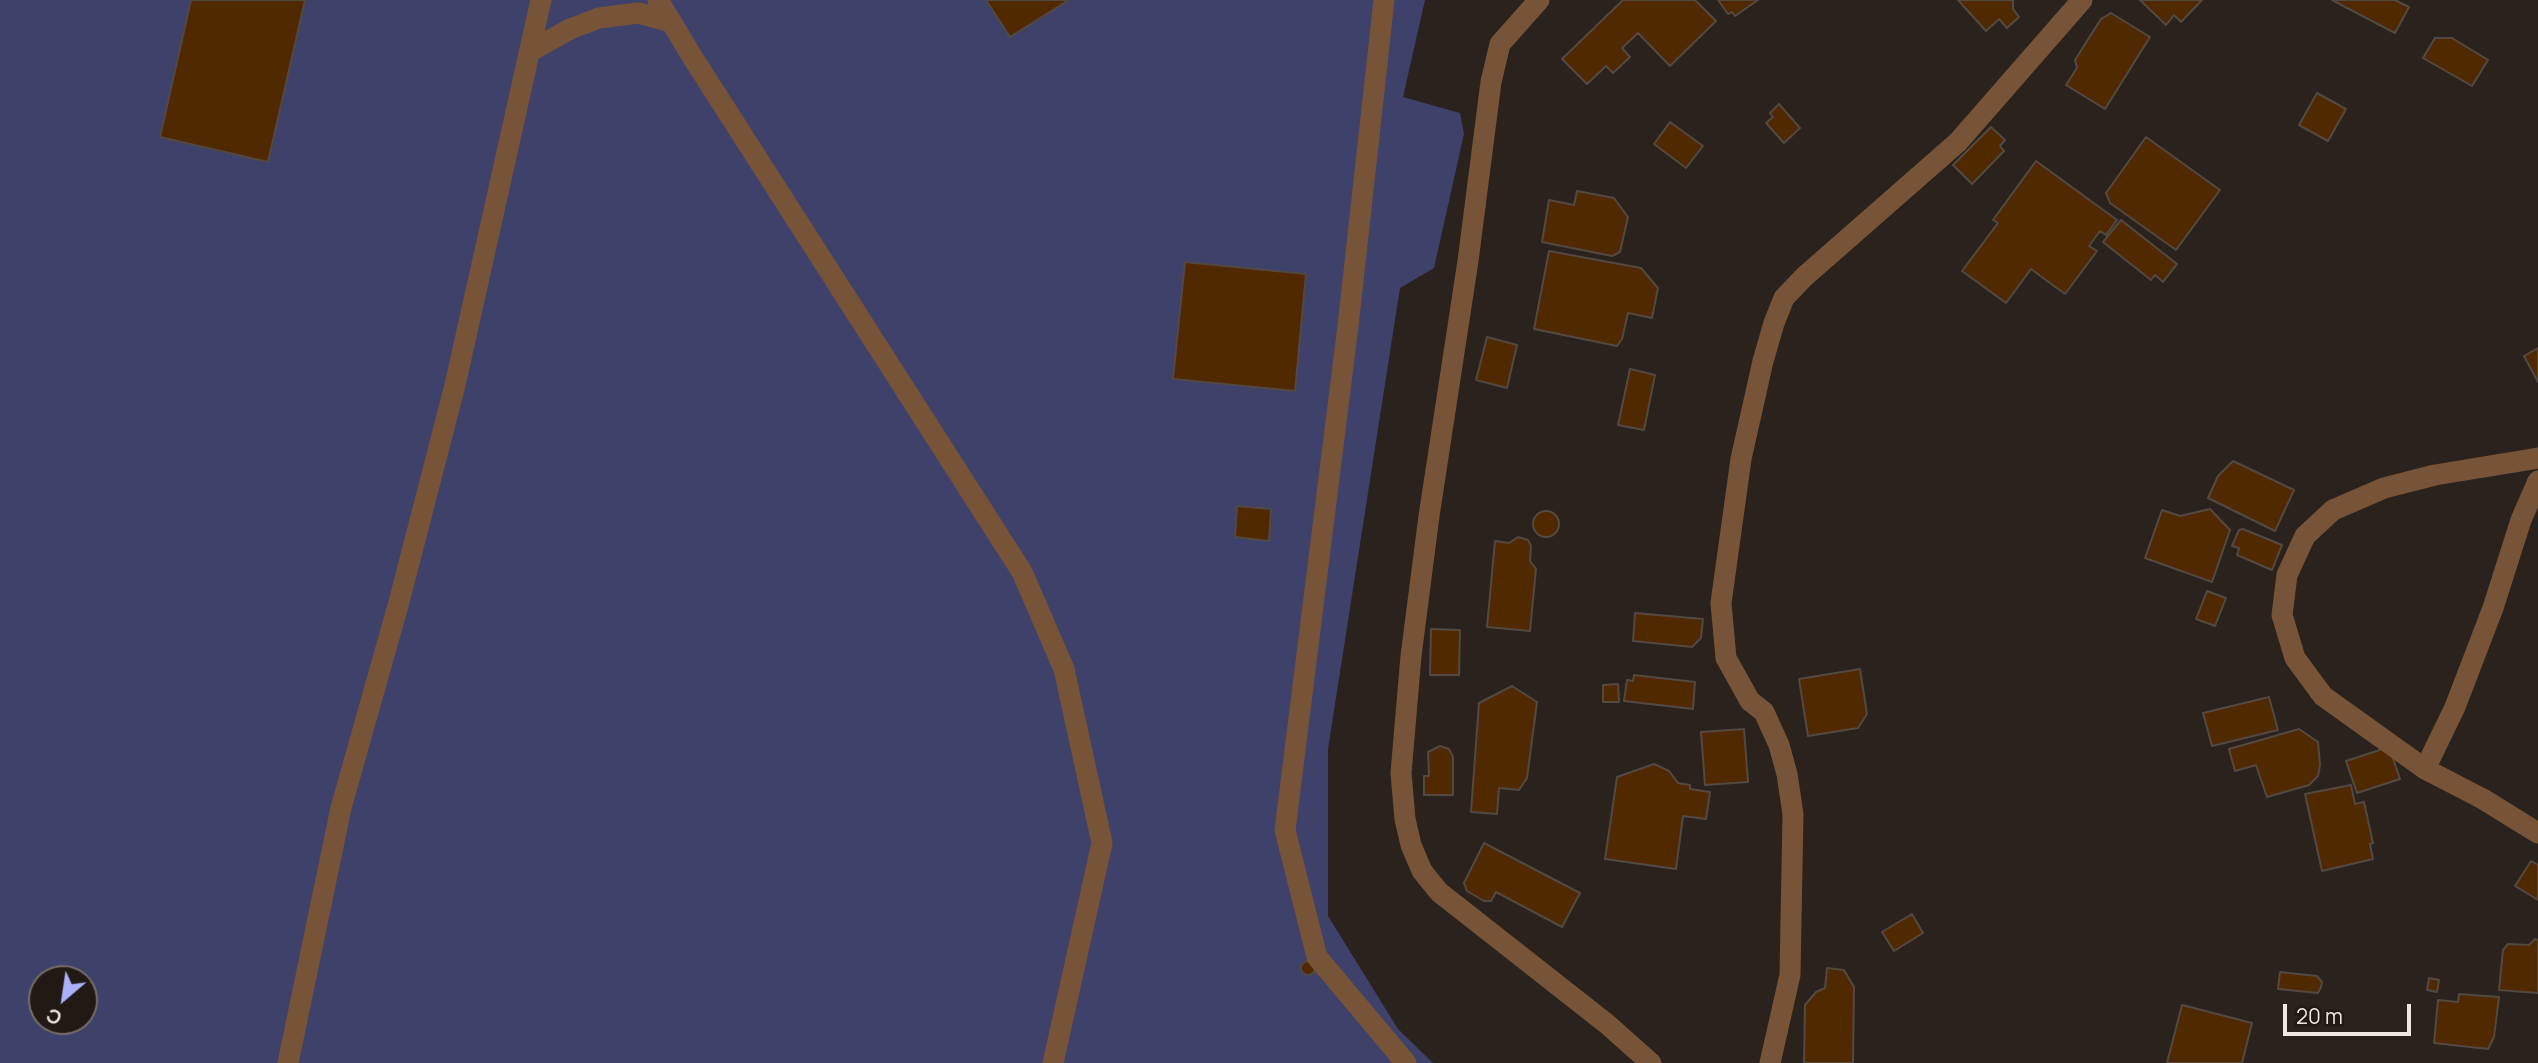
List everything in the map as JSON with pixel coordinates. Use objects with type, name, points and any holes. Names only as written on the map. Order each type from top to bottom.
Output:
[{"type":"street","points":[[288,1063],[341,808],[396,615],[455,385],[541,0]]},
{"type":"street","points":[[658,0],[1022,572],[1064,669],[1102,843],[1053,1063]]},
{"type":"street","points":[[1384,0],[1346,340],[1285,830],[1317,957],[1406,1063]]},
{"type":"street","points":[[1539,0],[1500,44],[1491,82],[1411,656],[1401,773],[1405,819],[1411,845],[1422,871],[1439,892],[1607,1024],[1651,1063]]},
{"type":"street","points":[[1770,1063],[1790,975],[1793,814],[1779,745],[1764,712],[1750,701],[1726,659],[1721,603],[1741,458],[1766,348],[1784,298],[1804,277],[1958,142],[2082,0]]},
{"type":"street","points":[[529,52],[570,29],[599,18],[638,13],[672,22]]},
{"type":"street","points":[[2538,458],[2435,475],[2384,488],[2333,510],[2305,536],[2287,575],[2282,615],[2295,658],[2323,696],[2425,769],[2483,799],[2538,833]]},
{"type":"street","points":[[2425,769],[2455,707],[2493,608],[2521,520],[2538,481]]},
{"type":"shaded area","points":[[0,0],[1425,0],[1403,97],[1460,113],[1464,134],[1434,268],[1400,288],[1328,749],[1328,916],[1398,1029],[1433,1063],[0,1063]]},
{"type":"building","points":[[191,0],[305,0],[268,162],[160,137]]},
{"type":"building","points":[[986,0],[1069,0],[1010,37]]},
{"type":"building","points":[[1623,0],[1695,0],[1716,21],[1670,66],[1638,33],[1622,48],[1630,57],[1613,73],[1606,66],[1587,84],[1562,59]]},
{"type":"building","points":[[1718,0],[1758,0],[1735,16],[1732,12],[1728,14]]},
{"type":"building","points":[[1958,0],[2013,0],[2013,9],[2019,17],[2007,28],[1999,19],[1986,31]]},
{"type":"building","points":[[2140,0],[2202,0],[2181,22],[2174,15],[2166,25]]},
{"type":"building","points":[[2332,0],[2395,0],[2409,7],[2395,33]]},
{"type":"building","points":[[2111,13],[2150,37],[2105,109],[2066,85],[2077,68],[2075,60],[2101,19]]},
{"type":"building","points":[[2435,38],[2452,38],[2488,60],[2472,86],[2423,58]]},
{"type":"building","points":[[2317,93],[2346,109],[2328,141],[2299,125]]},
{"type":"building","points":[[1779,104],[1800,128],[1784,143],[1766,123],[1773,117],[1770,113]]},
{"type":"building","points":[[1670,122],[1703,146],[1686,168],[1654,144]]},
{"type":"building","points":[[1991,127],[2005,140],[2000,146],[2004,151],[1972,184],[1953,165]]},
{"type":"building","points":[[2146,137],[2220,190],[2176,250],[2110,203],[2106,193]]},
{"type":"building","points":[[2036,161],[2117,220],[2106,235],[2100,231],[2089,246],[2097,251],[2065,294],[2031,269],[2006,303],[1962,271],[1998,223],[1993,220]]},
{"type":"building","points":[[1577,191],[1614,198],[1628,217],[1620,252],[1612,256],[1542,242],[1549,200],[1574,205]]},
{"type":"building","points":[[2121,220],[2177,264],[2163,282],[2155,275],[2151,280],[2103,242]]},
{"type":"building","points":[[1549,251],[1641,268],[1658,288],[1652,318],[1628,313],[1622,339],[1617,346],[1534,329]]},
{"type":"building","points":[[1185,262],[1306,274],[1295,391],[1173,379]]},
{"type":"building","points":[[1487,337],[1517,345],[1507,388],[1476,380]]},
{"type":"building","points":[[2538,348],[2538,382],[2524,356]]},
{"type":"building","points":[[1630,369],[1655,375],[1644,430],[1618,425]]},
{"type":"building","points":[[2233,461],[2294,490],[2275,531],[2208,498],[2218,476]]},
{"type":"building","points":[[1237,506],[1271,509],[1269,541],[1235,537]]},
{"type":"building","points":[[2210,509],[2230,530],[2212,582],[2145,558],[2162,510],[2180,516]]},
{"type":"building","points":[[1546,511],[1555,515],[1559,524],[1555,533],[1546,537],[1537,533],[1533,524],[1537,515]]},
{"type":"building","points":[[2243,529],[2282,545],[2272,570],[2237,555],[2239,548],[2232,546],[2239,530]]},
{"type":"building","points":[[1518,537],[1528,540],[1531,546],[1530,561],[1536,569],[1530,631],[1487,627],[1495,541],[1509,543]]},
{"type":"building","points":[[2207,591],[2226,598],[2215,626],[2196,619]]},
{"type":"building","points":[[1635,613],[1703,619],[1701,638],[1692,647],[1633,641]]},
{"type":"building","points":[[1431,629],[1460,630],[1459,675],[1430,675]]},
{"type":"building","points":[[1860,669],[1867,714],[1858,728],[1808,736],[1799,679]]},
{"type":"building","points":[[1634,675],[1695,682],[1693,709],[1624,701],[1627,680],[1633,681]]},
{"type":"building","points":[[1618,684],[1619,702],[1603,702],[1603,685]]},
{"type":"building","points":[[1512,686],[1537,702],[1527,778],[1519,790],[1499,788],[1497,814],[1471,812],[1479,703]]},
{"type":"building","points":[[2269,697],[2278,730],[2212,746],[2203,713]]},
{"type":"building","points":[[1744,729],[1748,782],[1705,785],[1701,732]]},
{"type":"building","points":[[2299,729],[2318,742],[2318,776],[2309,785],[2267,797],[2256,765],[2235,771],[2229,749]]},
{"type":"building","points":[[1440,746],[1449,749],[1453,757],[1453,795],[1424,795],[1424,776],[1429,776],[1428,752]]},
{"type":"building","points":[[2389,747],[2400,779],[2357,793],[2346,761]]},
{"type":"building","points":[[1654,764],[1669,771],[1678,783],[1690,785],[1690,789],[1710,792],[1706,819],[1683,816],[1676,869],[1605,859],[1617,777]]},
{"type":"building","points":[[2351,785],[2355,804],[2364,802],[2373,843],[2370,844],[2373,859],[2322,871],[2305,794]]},
{"type":"building","points":[[1484,843],[1580,893],[1562,927],[1496,892],[1491,901],[1484,901],[1467,891],[1464,883]]},
{"type":"building","points":[[2531,861],[2538,865],[2538,900],[2515,886]]},
{"type":"building","points":[[1912,914],[1923,933],[1894,951],[1882,932]]},
{"type":"building","points":[[2535,939],[2538,940],[2538,993],[2499,990],[2503,950],[2508,944],[2529,945]]},
{"type":"building","points":[[1305,961],[1311,961],[1315,968],[1311,975],[1305,975],[1301,971],[1301,965]]},
{"type":"building","points":[[1827,968],[1844,970],[1854,987],[1853,1063],[1804,1063],[1805,1005],[1816,992],[1825,988]]},
{"type":"building","points":[[2280,972],[2317,976],[2322,982],[2321,987],[2318,993],[2278,989]]},
{"type":"building","points":[[2429,978],[2439,980],[2437,992],[2427,990]]},
{"type":"building","points":[[2459,994],[2499,997],[2494,1037],[2488,1049],[2434,1043],[2438,1000],[2458,1002]]},
{"type":"building","points":[[2182,1005],[2252,1023],[2242,1063],[2167,1063]]}]
